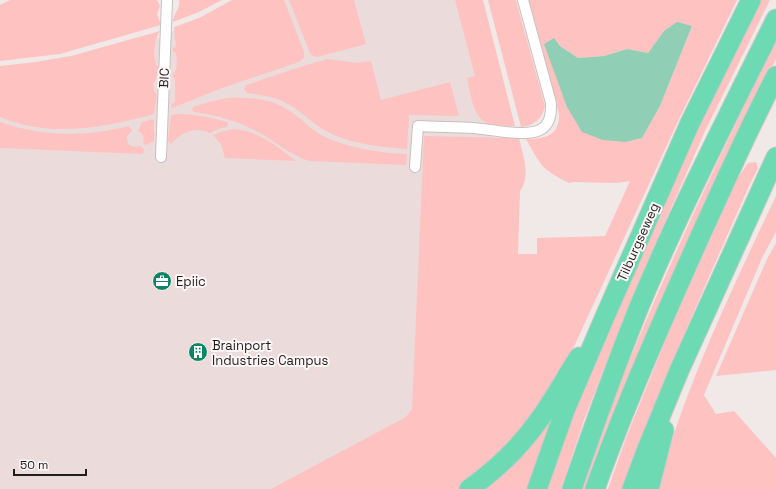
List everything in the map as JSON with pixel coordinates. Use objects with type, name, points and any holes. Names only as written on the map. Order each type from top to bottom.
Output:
[{"type":"highway","name":"Tilburgseweg","points":[[537,489],[566,410],[603,321],[690,124],[751,0]]},
{"type":"highway","points":[[572,489],[597,417],[642,301],[716,138],[776,19]]},
{"type":"highway","points":[[595,489],[621,420],[661,323],[776,76]]},
{"type":"highway","points":[[632,489],[647,448],[679,371],[776,157]]},
{"type":"highway","points":[[469,489],[503,462],[540,420],[562,381],[603,321]]},
{"type":"highway","points":[[649,489],[679,371]]},
{"type":"street","name":"BIC","points":[[161,157],[167,0]]},
{"type":"street","points":[[415,167],[418,126],[474,128],[520,133],[538,131],[547,125],[551,103],[523,0]]},
{"type":"shaded area","points":[[10,0],[157,0],[160,6],[157,14],[161,25],[60,54],[0,61],[0,5]]},
{"type":"shaded area","points":[[179,0],[222,0],[199,12],[173,22],[179,6]]},
{"type":"shaded area","points":[[232,0],[284,0],[304,52],[304,58],[299,62],[225,87],[172,108],[171,104],[175,102],[175,79],[172,76],[177,63],[176,53],[173,51],[173,48],[176,47],[174,27],[199,18]]},
{"type":"shaded area","points":[[236,0],[458,0],[492,139],[416,414],[276,489],[0,489],[0,75],[74,62],[161,37]]},
{"type":"shaded area","points":[[289,0],[354,0],[366,44],[317,57],[313,56],[310,53]]},
{"type":"shaded area","points":[[455,0],[483,0],[515,126],[498,126],[488,124],[482,120],[474,108],[467,78],[475,76]]},
{"type":"shaded area","points":[[488,0],[516,0],[545,106],[540,118],[530,125],[521,127]]},
{"type":"shaded area","points":[[528,0],[737,0],[679,119],[559,379],[537,416],[463,489],[271,489],[406,417],[412,409],[424,136],[519,138],[526,172],[520,191],[518,254],[537,254],[537,238],[605,236],[630,181],[616,183],[569,183],[547,170],[539,161],[526,139],[545,137],[554,132],[559,121],[559,114]],"holes":[[[692,26],[660,106],[642,138],[626,142],[554,38],[560,46],[578,58],[604,56],[627,49],[648,53],[664,31]]]},
{"type":"shaded area","points":[[760,0],[770,0],[705,131],[631,299],[584,420],[561,489],[545,489],[572,413],[698,127]]},
{"type":"shaded area","points":[[677,22],[692,26],[660,106],[642,138],[626,142],[603,140],[582,132],[567,107],[544,44],[554,38],[560,46],[578,58],[604,56],[627,49],[648,53],[664,31]]},
{"type":"shaded area","points":[[160,31],[154,50],[156,64],[159,68],[153,83],[154,91],[157,95],[154,114],[96,127],[77,129],[38,127],[0,117],[0,66],[71,56]]},
{"type":"shaded area","points":[[776,41],[776,59],[734,143],[589,489],[580,489],[601,432],[647,318],[697,206]]},
{"type":"shaded area","points":[[328,59],[357,63],[371,61],[381,100],[450,82],[459,116],[409,115],[407,149],[386,147],[355,142],[335,135],[317,126],[288,104],[271,97],[247,93],[244,89],[246,85]]},
{"type":"shaded area","points":[[227,98],[254,98],[271,102],[287,109],[319,134],[343,144],[364,149],[407,154],[406,165],[309,161],[289,152],[258,132],[243,125],[219,117],[194,112],[192,110],[193,107]]},
{"type":"shaded area","points":[[177,114],[208,117],[227,122],[228,124],[227,127],[210,133],[199,130],[189,131],[179,136],[171,144],[168,141],[171,115]]},
{"type":"shaded area","points":[[154,119],[154,141],[146,145],[143,143],[144,138],[142,134],[138,131],[142,122]]},
{"type":"shaded area","points":[[0,122],[16,127],[48,133],[64,134],[80,134],[113,130],[129,126],[132,131],[127,136],[127,141],[134,147],[140,146],[144,149],[143,154],[0,148]]},
{"type":"shaded area","points":[[233,129],[250,132],[266,140],[296,161],[225,158],[221,144],[213,135]]},
{"type":"shaded area","points":[[756,162],[758,168],[683,336],[623,489],[608,489],[626,438],[670,329],[737,179],[748,163]]},
{"type":"shaded area","points":[[776,196],[776,232],[762,258],[704,395],[716,414],[734,411],[776,458],[776,489],[657,489],[675,430],[700,365],[724,308]]},
{"type":"shaded area","points":[[776,243],[776,370],[716,376],[767,259]]},
{"type":"shaded area","points":[[572,370],[529,489],[475,489]]},
{"type":"place","name":"Epiic","points":[[162,281]]},
{"type":"place","name":"Brainport Industries Campus","points":[[198,352]]}]
